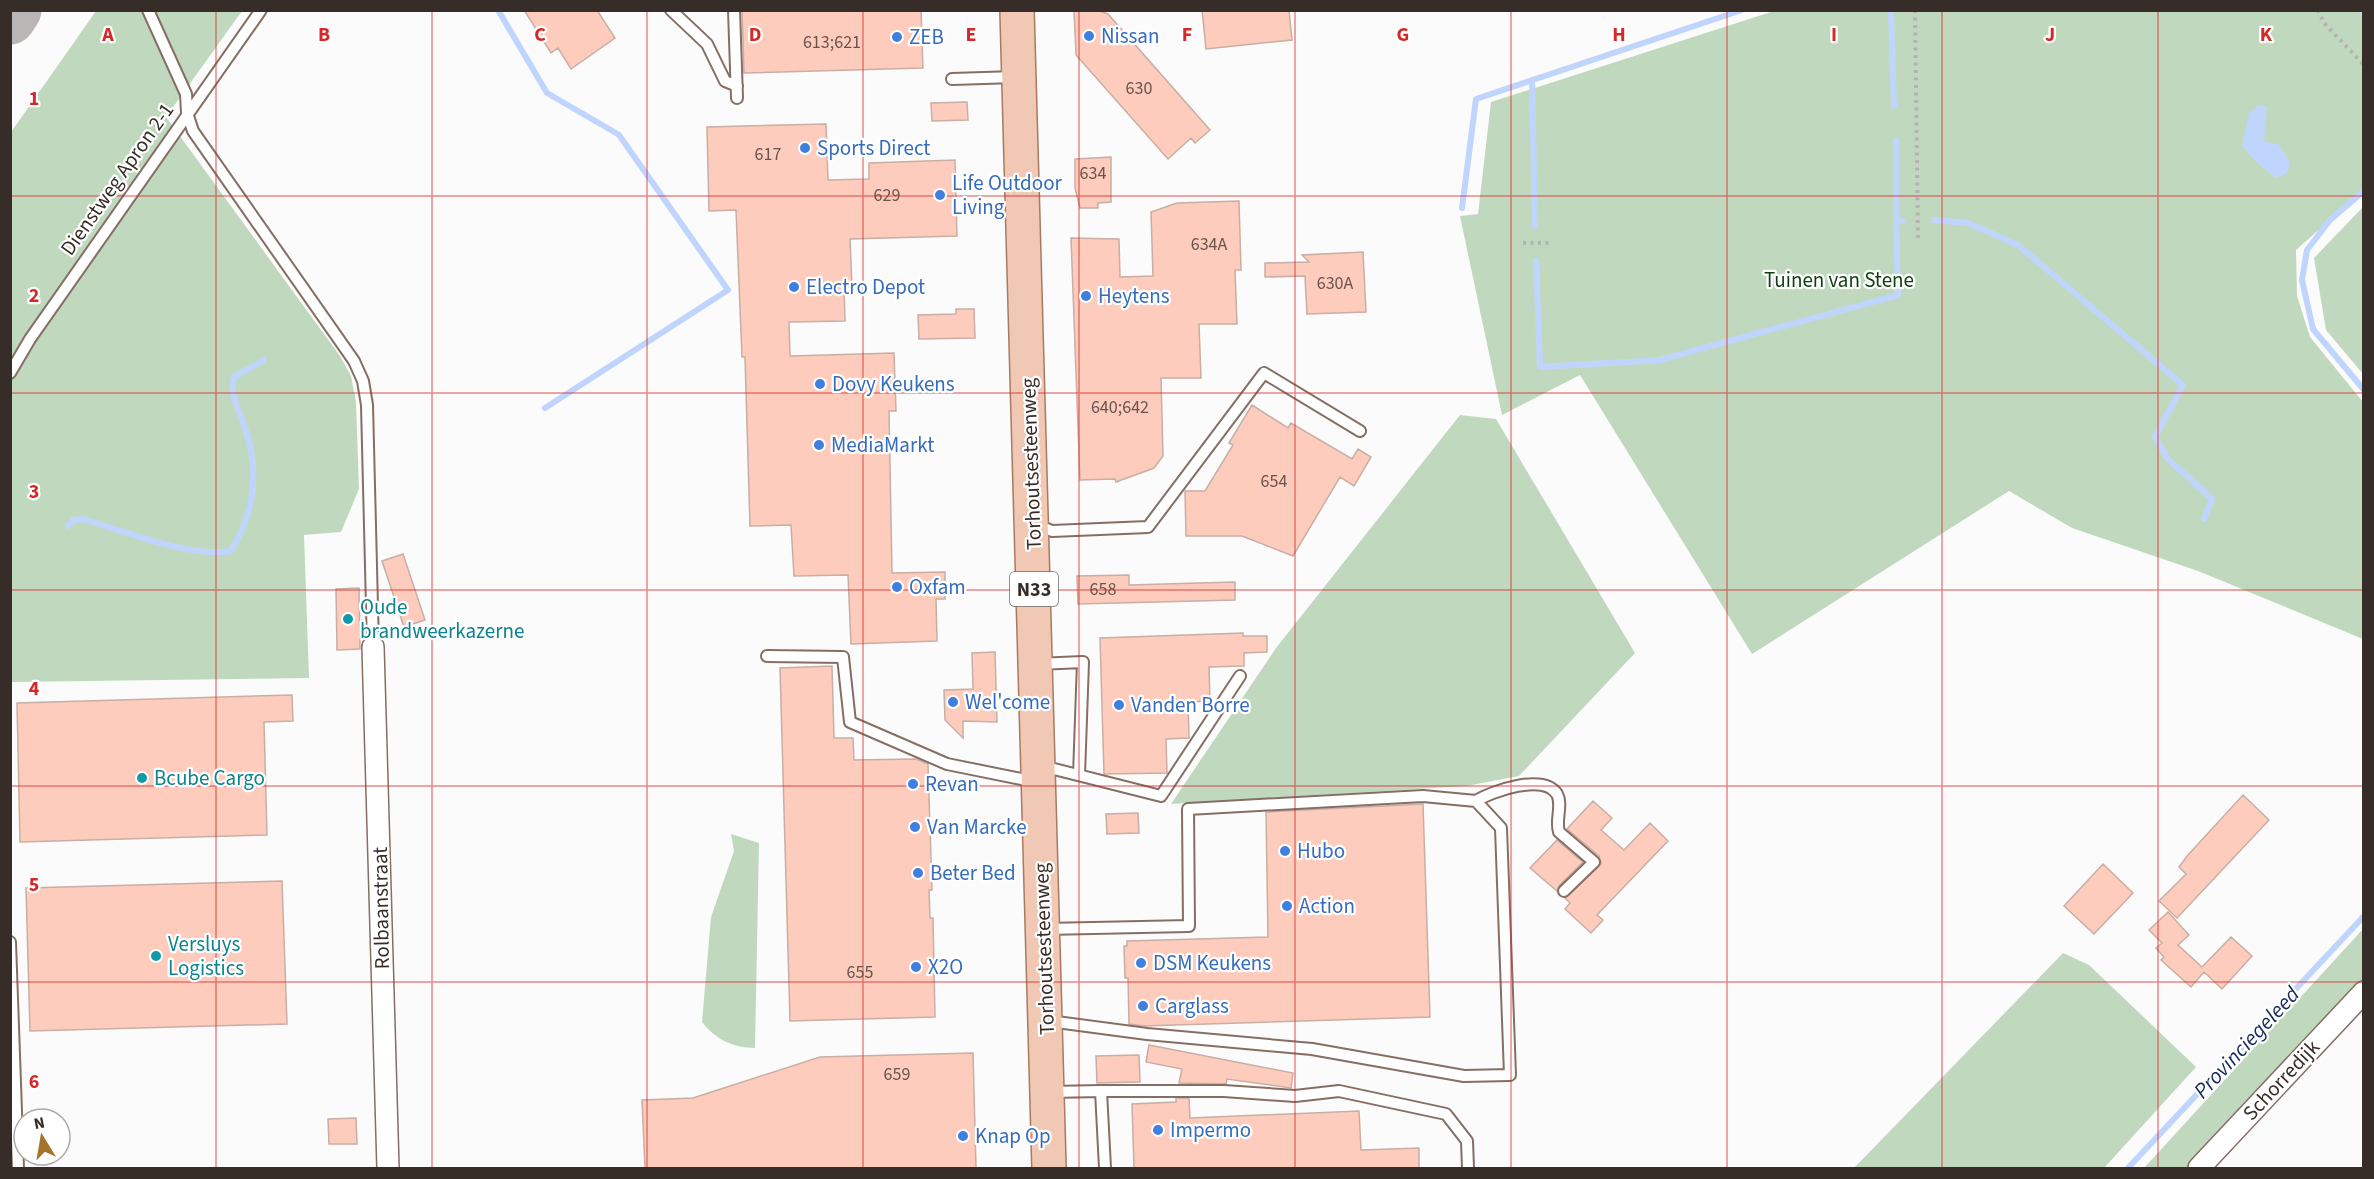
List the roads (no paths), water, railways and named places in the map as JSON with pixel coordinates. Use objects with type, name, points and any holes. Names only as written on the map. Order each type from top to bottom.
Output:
[{"type":"main road","name":"Torhoutsesteenweg","points":[[1017,10],[1049,1168]]},
{"type":"street","name":"Rolbaanstraat","points":[[373,647],[388,1168]]},
{"type":"street","name":"Schorredijk","points":[[2199,1168],[2364,992]]},
{"type":"lane","points":[[148,10],[186,94],[193,131],[354,361],[363,381],[367,405],[373,647]]},
{"type":"lane","name":"Dienstweg Apron 2-1","points":[[10,373],[30,339],[261,10]]},
{"type":"lane","points":[[671,10],[707,44],[725,81],[737,86]]},
{"type":"lane","points":[[734,10],[737,98]]},
{"type":"lane","points":[[952,79],[1019,77]]},
{"type":"lane","points":[[1032,522],[1052,531],[1148,527],[1264,373],[1360,431]]},
{"type":"lane","points":[[767,656],[843,657],[850,722],[947,764],[1039,774],[1079,775],[1161,796],[1240,676]]},
{"type":"lane","points":[[1036,664],[1083,663],[1079,775]]},
{"type":"lane","points":[[1043,929],[1189,926],[1188,809],[1423,796],[1476,801],[1490,792],[1523,785],[1550,788],[1556,793],[1559,802],[1557,825],[1559,832],[1594,862],[1564,891]]},
{"type":"lane","points":[[1046,1021],[1147,1035],[1312,1049],[1464,1076],[1510,1075],[1501,828],[1476,801]]},
{"type":"lane","points":[[10,942],[18,1168]]},
{"type":"lane","points":[[1101,1091],[1105,1168]]},
{"type":"lane","points":[[1047,1092],[1224,1091],[1295,1096],[1339,1092],[1446,1114],[1467,1141],[1468,1168]]},
{"type":"water","points":[[2259,105],[2267,107],[2264,141],[2279,145],[2290,162],[2287,173],[2276,178],[2254,160],[2242,145],[2249,113]]},
{"type":"waterway","points":[[498,10],[547,93],[616,133]]},
{"type":"waterway","points":[[1462,208],[1476,99],[1742,10]]},
{"type":"waterway","points":[[1891,10],[1894,106]]},
{"type":"waterway","points":[[2360,10],[2364,14]]},
{"type":"waterway","points":[[1532,80],[1535,226]]},
{"type":"waterway","points":[[545,408],[728,290],[619,135]]},
{"type":"waterway","points":[[1896,140],[1896,221]]},
{"type":"waterway","points":[[2364,191],[2330,220],[2307,250],[2302,280],[2313,329],[2364,390]]},
{"type":"waterway","points":[[1934,220],[1968,223],[2018,245],[2183,385],[2155,437],[2168,459],[2212,499],[2204,519]]},
{"type":"waterway","points":[[1536,261],[1540,367],[1660,360],[1898,295],[1896,221],[1903,221]]},
{"type":"waterway","points":[[68,526],[73,520],[84,519],[177,547],[197,551],[231,551],[250,508],[253,478],[250,447],[232,387],[234,377],[264,360]]},
{"type":"waterway","name":"Provinciegeleed","points":[[2128,1168],[2364,916]]},
{"type":"place","name":"Nissan","points":[[1089,36]]},
{"type":"place","name":"ZEB","points":[[897,37]]},
{"type":"place","name":"Sports Direct","points":[[805,148]]},
{"type":"place","name":"Life Outdoor Living","points":[[940,195]]},
{"type":"place","name":"Electro Depot","points":[[794,287]]},
{"type":"place","name":"Heytens","points":[[1086,296]]},
{"type":"place","name":"Dovy Keukens","points":[[820,384]]},
{"type":"place","name":"MediaMarkt","points":[[819,445]]},
{"type":"place","name":"Oxfam","points":[[897,587]]},
{"type":"place","name":"Oude brandweerkazerne","points":[[348,619]]},
{"type":"place","name":"Wel'come","points":[[953,702]]},
{"type":"place","name":"Vanden Borre","points":[[1119,705]]},
{"type":"place","name":"Bcube Cargo","points":[[142,778]]},
{"type":"place","name":"Revan","points":[[913,784]]},
{"type":"place","name":"Van Marcke","points":[[915,827]]},
{"type":"place","name":"Hubo","points":[[1285,851]]},
{"type":"place","name":"Beter Bed","points":[[918,873]]},
{"type":"place","name":"Action","points":[[1287,906]]},
{"type":"place","name":"Versluys Logistics","points":[[156,956]]},
{"type":"place","name":"DSM Keukens","points":[[1141,963]]},
{"type":"place","name":"X2O","points":[[916,967]]},
{"type":"place","name":"Carglass","points":[[1143,1006]]},
{"type":"place","name":"Impermo","points":[[1158,1130]]},
{"type":"place","name":"Knap Op","points":[[963,1136]]},
{"type":"park label","name":"Tuinen van Stene","points":[[1839,280]]}]
